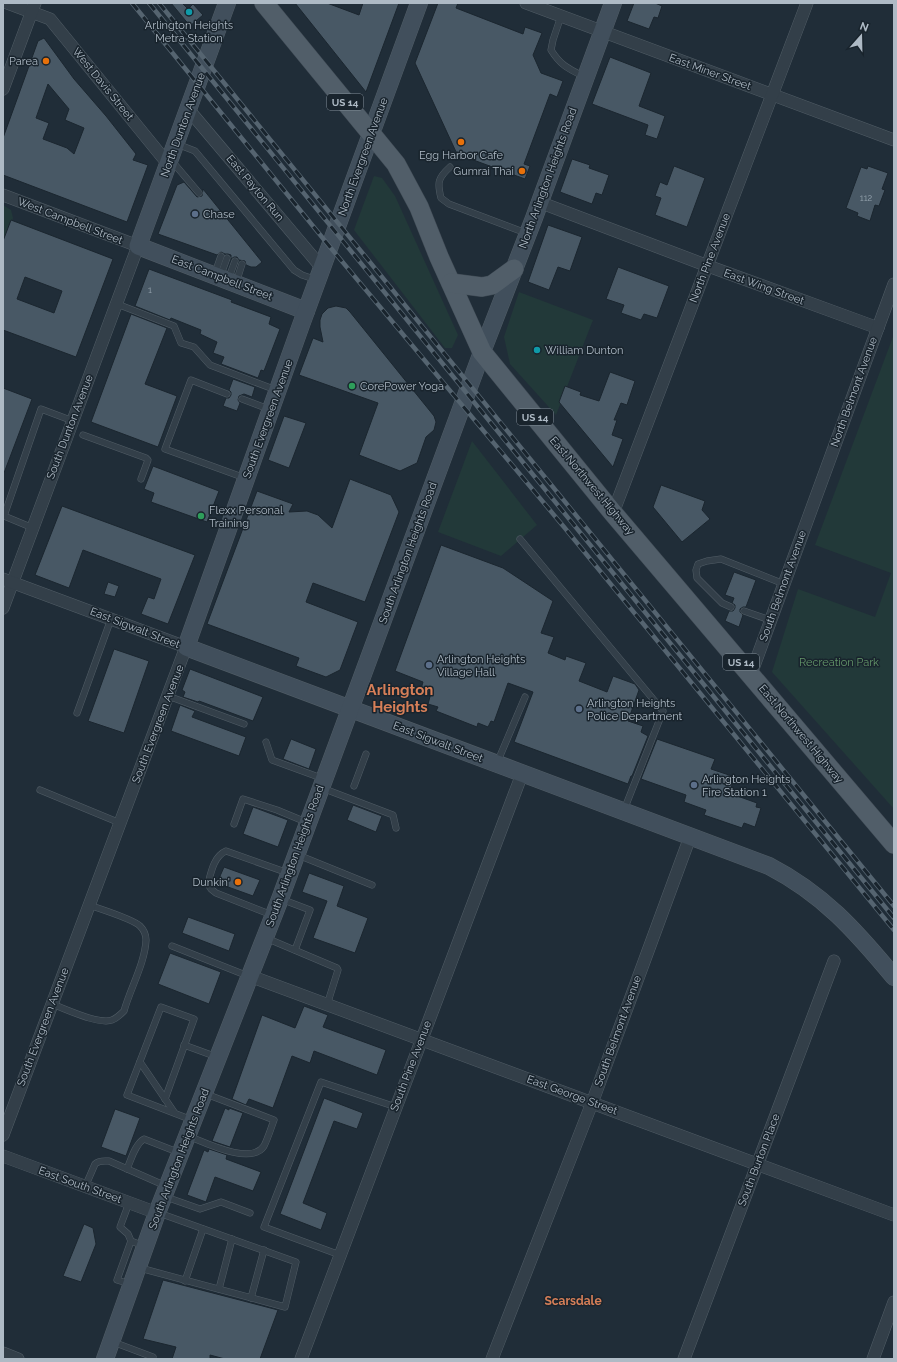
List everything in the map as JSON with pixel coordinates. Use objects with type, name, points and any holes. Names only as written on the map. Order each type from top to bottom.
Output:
[{"type":"main road","name":"East Northwest Highway","points":[[264,3],[396,164],[419,207],[482,352],[613,513],[894,844]]},
{"type":"main road","points":[[451,283],[482,287],[492,285],[514,269]]},
{"type":"street","name":"West Davis Street","points":[[7,3],[33,8],[50,19],[169,161]]},
{"type":"street","name":"North Dunton Avenue","points":[[138,246],[227,3]]},
{"type":"street","name":"North Evergreen Avenue","points":[[306,311],[419,3]]},
{"type":"street","name":"East Miner Street","points":[[526,3],[894,140]]},
{"type":"street","name":"North Arlington Heights Road","points":[[482,352],[528,233],[613,3]]},
{"type":"street","name":"North Pine Avenue","points":[[613,513],[708,266],[806,3]]},
{"type":"street","points":[[3,89],[33,8]]},
{"type":"street","name":"East Payton Run","points":[[188,109],[320,274]]},
{"type":"street","name":"West Campbell Street","points":[[3,195],[138,246]]},
{"type":"street","name":"East Wing Street","points":[[539,202],[878,328]]},
{"type":"street","name":"East Campbell Street","points":[[138,246],[306,311]]},
{"type":"street","name":"South Dunton Avenue","points":[[3,608],[8,580],[33,528],[138,246]]},
{"type":"street","name":"North Belmont Avenue","points":[[814,499],[894,284]]},
{"type":"street","name":"South Evergreen Avenue","points":[[3,1135],[168,696],[306,311]]},
{"type":"street","name":"South Arlington Heights Road","points":[[104,1359],[138,1268],[138,1244],[158,1213],[280,899],[482,352]]},
{"type":"street","name":"South Belmont Avenue","points":[[751,674],[814,499]]},
{"type":"street","name":"East Sigwalt Street","points":[[8,580],[769,866],[789,876],[822,900],[856,932],[894,977]]},
{"type":"street","name":"South Pine Avenue","points":[[301,1359],[522,774]]},
{"type":"street","name":"South Belmont Avenue","points":[[492,1359],[592,1103],[690,837]]},
{"type":"street","name":"South Burton Place","points":[[684,1359],[834,961]]},
{"type":"street","name":"East George Street","points":[[250,976],[894,1215]]},
{"type":"street","name":"East South Street","points":[[3,1156],[158,1213]]},
{"type":"street","points":[[873,1359],[894,1302]]},
{"type":"street","points":[[886,1322],[894,1334]]},
{"type":"street","points":[[3,1353],[18,1359]]},
{"type":"lane","points":[[561,16],[552,40],[551,50],[558,61],[585,78]]},
{"type":"lane","points":[[176,143],[195,152],[294,270],[302,276],[320,274]]},
{"type":"lane","points":[[169,161],[199,193]]},
{"type":"lane","points":[[450,167],[441,175],[438,184],[441,198],[449,204],[528,233]]},
{"type":"lane","points":[[224,257],[224,279]]},
{"type":"lane","points":[[224,279],[234,261]]},
{"type":"lane","points":[[224,279],[242,264]]},
{"type":"lane","points":[[116,304],[174,326],[181,343],[194,347],[210,365],[278,390]]},
{"type":"lane","points":[[227,394],[190,380],[165,449],[246,479]]},
{"type":"lane","points":[[242,399],[271,410]]},
{"type":"lane","points":[[33,528],[4,516],[41,409],[73,421]]},
{"type":"lane","points":[[83,435],[146,458],[148,460],[148,464],[141,479]]},
{"type":"lane","points":[[520,539],[663,711],[623,812]]},
{"type":"lane","points":[[731,607],[722,603],[698,578],[696,570],[698,564],[707,561],[721,560],[784,584]]},
{"type":"lane","points":[[744,611],[770,620]]},
{"type":"lane","points":[[77,713],[111,619]]},
{"type":"lane","points":[[168,696],[244,724]]},
{"type":"lane","points":[[497,764],[525,697]]},
{"type":"lane","points":[[266,742],[272,760],[392,815],[396,828]]},
{"type":"lane","points":[[354,786],[366,754]]},
{"type":"lane","points":[[40,790],[120,823]]},
{"type":"lane","points":[[234,824],[243,799],[277,810],[308,823]]},
{"type":"lane","points":[[273,916],[216,893],[211,889],[208,884],[215,862],[220,854],[226,851],[289,874]]},
{"type":"lane","points":[[296,855],[372,885]]},
{"type":"lane","points":[[280,899],[310,910],[295,950]]},
{"type":"lane","points":[[52,1004],[104,1021],[112,1020],[124,1011],[146,940],[144,930],[136,923],[89,905]]},
{"type":"lane","points":[[265,937],[337,968],[338,970],[327,1005]]},
{"type":"lane","points":[[172,946],[250,976]]},
{"type":"lane","points":[[165,1099],[194,1019],[161,1007],[127,1095],[174,1112]]},
{"type":"lane","points":[[184,1045],[218,1057]]},
{"type":"lane","points":[[140,1062],[174,1112],[191,1128],[233,1153],[248,1154],[256,1152],[263,1147],[274,1120],[204,1094]]},
{"type":"lane","points":[[340,1255],[264,1227],[320,1082],[396,1107]]},
{"type":"lane","points":[[127,1169],[137,1145],[144,1139],[181,1154]]},
{"type":"lane","points":[[85,1186],[92,1167],[97,1162],[109,1161],[127,1169],[200,1209],[221,1202],[250,1212]]},
{"type":"lane","points":[[129,1203],[120,1227],[138,1244],[117,1280],[131,1285]]},
{"type":"lane","points":[[138,1268],[285,1307],[296,1262],[158,1213]]},
{"type":"lane","points":[[186,1281],[203,1229]]},
{"type":"lane","points":[[219,1290],[232,1239]]},
{"type":"lane","points":[[251,1298],[264,1250]]},
{"type":"lane","points":[[111,1341],[153,1357],[152,1359]]},
{"type":"green space","points":[[374,176],[382,178],[395,196],[458,335],[452,348],[445,348],[354,230]]},
{"type":"green space","points":[[3,205],[11,210],[13,218],[3,245]]},
{"type":"green space","points":[[519,292],[593,320],[556,415],[510,364],[504,337]]},
{"type":"green space","name":"Recreation Park","points":[[894,334],[894,809],[772,672],[798,589],[875,617],[891,573],[815,545]]},
{"type":"green space","points":[[472,441],[537,525],[501,556],[438,532]]},
{"type":"building","name":"Arlington Heights Metra Station","points":[[171,3],[182,3],[188,9],[193,4],[203,15],[190,26]]},
{"type":"building","points":[[295,3],[327,3],[359,15],[363,3],[399,3],[366,92]]},
{"type":"building","points":[[438,3],[458,3],[456,8],[523,34],[525,27],[542,33],[533,55],[541,73],[563,81],[557,97],[550,94],[524,164],[530,166],[525,179],[457,154],[415,63]]},
{"type":"building","points":[[634,3],[655,3],[662,6],[658,18],[654,17],[649,29],[627,21]]},
{"type":"building","points":[[44,38],[74,79],[136,154],[133,160],[148,165],[127,222],[3,175],[3,138],[38,41]],"holes":[[[48,84],[69,109],[65,120],[84,128],[74,154],[67,148],[43,139],[49,123],[36,118]]]},
{"type":"building","points":[[610,57],[651,73],[639,106],[665,116],[657,139],[645,135],[648,125],[592,104]]},
{"type":"building","points":[[572,159],[590,165],[589,168],[609,175],[602,195],[596,193],[592,204],[560,192]]},
{"type":"building","points":[[674,166],[705,178],[687,227],[655,215],[661,198],[655,196],[660,182],[667,185]]},
{"type":"building","points":[[868,166],[888,173],[882,189],[885,190],[879,206],[875,205],[870,221],[857,216],[858,213],[846,208],[861,167],[867,169]]},
{"type":"building","name":"Chase","points":[[184,182],[197,197],[202,196],[203,189],[262,262],[256,267],[251,267],[246,265],[245,261],[239,260],[237,257],[231,259],[231,255],[221,252],[217,255],[158,234],[177,185]]},
{"type":"building","points":[[11,220],[113,259],[76,357],[3,330],[3,241]],"holes":[[[25,277],[62,291],[54,313],[17,299]]]},
{"type":"building","points":[[548,225],[582,237],[570,271],[558,267],[549,290],[528,282]]},
{"type":"building","points":[[618,267],[669,286],[657,318],[644,314],[641,320],[621,313],[624,305],[606,299]]},
{"type":"building","points":[[149,269],[232,300],[231,302],[271,317],[269,324],[280,329],[264,371],[261,370],[258,378],[221,364],[224,357],[213,353],[217,342],[200,334],[201,330],[135,306]]},
{"type":"building","points":[[336,306],[346,308],[350,312],[434,416],[436,422],[434,430],[426,437],[417,463],[400,471],[359,455],[378,403],[299,375],[313,338],[323,342],[320,327],[322,314],[328,308]]},
{"type":"building","points":[[131,314],[167,328],[145,384],[177,396],[158,447],[91,422]]},
{"type":"building","points":[[610,372],[635,381],[627,405],[621,403],[614,420],[617,420],[612,435],[623,439],[613,467],[559,402],[565,386],[581,392],[580,395],[599,401]]},
{"type":"building","points":[[233,379],[255,387],[252,397],[244,394],[239,396],[238,400],[240,403],[237,411],[223,406],[226,398],[229,398],[231,395],[229,390]]},
{"type":"building","points":[[3,388],[32,399],[4,473],[3,472]]},
{"type":"building","points":[[284,416],[306,423],[289,468],[268,460]]},
{"type":"building","points":[[153,466],[219,491],[207,522],[151,502],[154,493],[144,489]]},
{"type":"building","points":[[350,479],[391,495],[399,512],[365,602],[313,583],[306,602],[358,622],[340,670],[326,677],[296,666],[299,658],[207,624],[257,491],[293,504],[289,512],[307,511],[318,515],[332,528]]},
{"type":"building","points":[[661,485],[705,501],[702,510],[710,519],[682,542],[653,507]]},
{"type":"building","points":[[62,506],[195,555],[168,624],[141,614],[148,597],[154,599],[161,579],[83,550],[69,588],[35,575]]},
{"type":"building","points":[[441,545],[503,568],[553,601],[541,633],[554,637],[548,653],[565,660],[566,656],[586,663],[579,681],[607,692],[613,676],[635,684],[639,690],[628,721],[643,726],[641,732],[648,736],[628,784],[514,742],[533,692],[508,683],[494,722],[491,721],[488,727],[478,723],[477,727],[436,711],[438,707],[428,704],[431,693],[421,689],[423,682],[395,671]]},
{"type":"building","points":[[734,572],[756,580],[746,607],[740,609],[740,612],[743,615],[739,627],[725,621],[729,611],[733,611],[735,608],[735,605],[732,603],[734,598],[725,595]]},
{"type":"building","points":[[108,582],[119,586],[115,597],[104,594]]},
{"type":"building","points":[[114,649],[149,661],[124,733],[88,721]]},
{"type":"building","points":[[190,669],[263,697],[253,721],[199,701],[198,702],[183,697],[185,692],[182,690]]},
{"type":"building","points":[[180,705],[195,711],[192,717],[246,737],[239,756],[171,731]]},
{"type":"building","points":[[291,739],[316,749],[309,769],[283,759]]},
{"type":"building","name":"Arlington Heights Fire Station 1","points":[[657,739],[715,759],[711,769],[735,777],[729,793],[757,803],[756,807],[761,808],[755,827],[744,823],[742,828],[704,815],[706,810],[684,802],[686,795],[641,779]]},
{"type":"building","points":[[353,805],[382,816],[376,832],[347,820]]},
{"type":"building","points":[[253,807],[288,820],[278,847],[243,834]]},
{"type":"building","name":"Dunkin'","points":[[224,867],[260,880],[253,896],[217,883]]},
{"type":"building","points":[[309,873],[344,886],[337,906],[368,918],[355,953],[313,938],[327,901],[302,892]]},
{"type":"building","points":[[188,917],[235,934],[229,951],[182,933]]},
{"type":"building","points":[[170,953],[221,972],[209,1004],[158,984]]},
{"type":"building","points":[[304,1006],[328,1015],[323,1027],[386,1050],[377,1075],[314,1051],[310,1063],[292,1056],[273,1108],[249,1099],[246,1105],[232,1099],[262,1015],[295,1028]]},
{"type":"building","points":[[324,1098],[363,1113],[357,1129],[334,1121],[303,1203],[327,1213],[321,1230],[280,1214]]},
{"type":"building","points":[[225,1108],[243,1113],[230,1147],[212,1141]]},
{"type":"building","points":[[115,1109],[140,1118],[126,1156],[101,1147]]},
{"type":"building","points":[[209,1149],[227,1155],[226,1159],[261,1172],[253,1191],[215,1177],[206,1202],[187,1195],[204,1150],[208,1152]]},
{"type":"building","points":[[84,1224],[93,1228],[96,1244],[81,1282],[63,1276]]},
{"type":"building","points":[[163,1280],[278,1310],[260,1359],[225,1359],[210,1355],[210,1359],[172,1359],[176,1347],[143,1339]]},
{"type":"railway","points":[[132,3],[330,247],[564,527],[894,930]]},
{"type":"railway","points":[[149,3],[894,918]]},
{"type":"railway","points":[[159,3],[894,906]]},
{"type":"place","name":"Arlington Heights Metra Station","points":[[189,12]]},
{"type":"place","name":"Parea","points":[[46,61]]},
{"type":"place","name":"Egg Harbor Cafe","points":[[461,142]]},
{"type":"place","name":"Gumrai Thai","points":[[522,171]]},
{"type":"place","name":"Chase","points":[[195,214]]},
{"type":"place","name":"William Dunton","points":[[537,350]]},
{"type":"place","name":"CorePower Yoga","points":[[352,386]]},
{"type":"place","name":"Flexx Personal Training","points":[[201,516]]},
{"type":"place","name":"Arlington Heights Village Hall","points":[[429,665]]},
{"type":"place","name":"Arlington Heights Police Department","points":[[579,709]]},
{"type":"place","name":"Arlington Heights Fire Station 1","points":[[694,785]]},
{"type":"place","name":"Dunkin'","points":[[238,882]]},
{"type":"district","name":"Arlington Heights","points":[[400,698]]},
{"type":"district","name":"Scarsdale","points":[[573,1301]]}]
